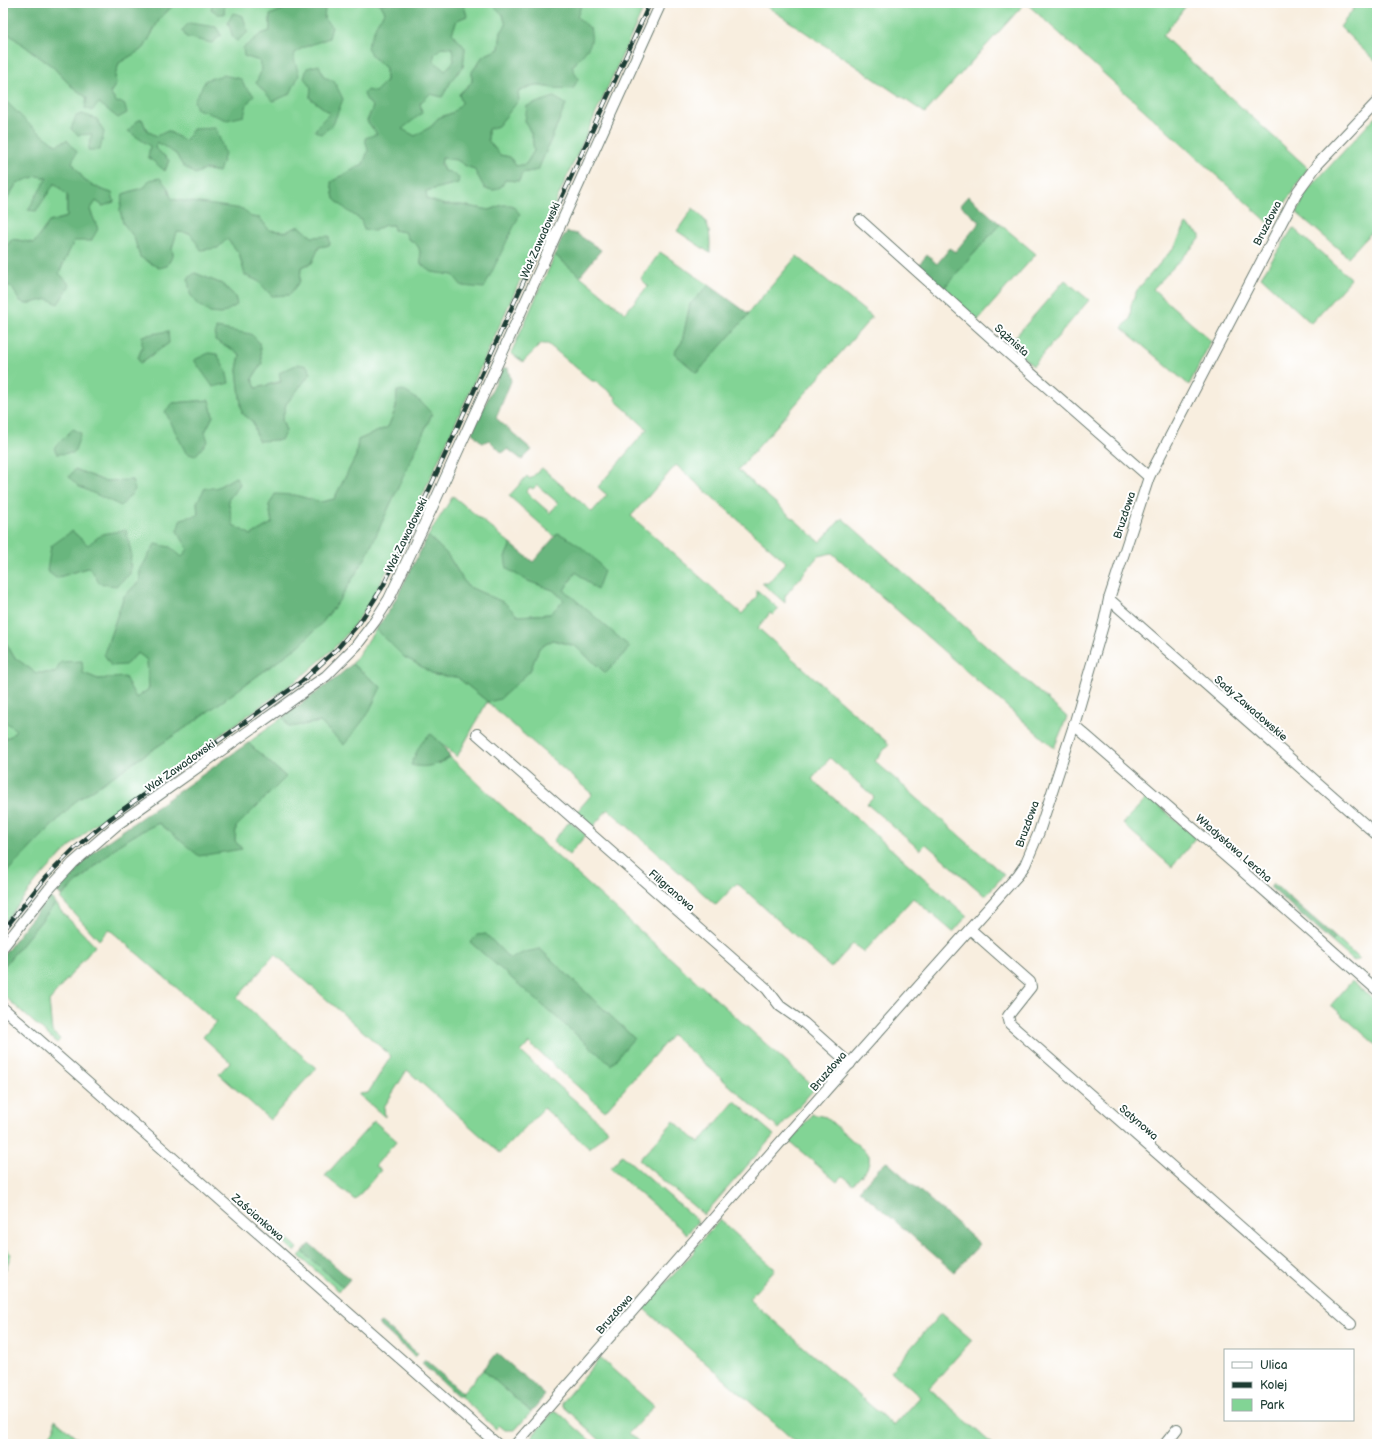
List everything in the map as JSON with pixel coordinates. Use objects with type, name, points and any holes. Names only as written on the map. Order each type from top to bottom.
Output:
[{"type":"street","name":"Wał Zawadowski","points":[[3,947],[49,889],[82,855],[118,824],[326,676],[350,653],[375,621],[389,599],[432,507],[661,3]]},
{"type":"street","name":"Bruzdowa","points":[[516,1444],[1018,875],[1025,865],[1039,832],[1074,725],[1104,622],[1109,599],[1149,477],[1298,191],[1317,165],[1377,102]]},
{"type":"street","name":"Sążnista","points":[[860,220],[1149,477]]},
{"type":"street","name":"Sady Zawadowskie","points":[[1109,599],[1377,835]]},
{"type":"street","name":"Władysława Lercha","points":[[1074,725],[1377,990]]},
{"type":"street","name":"Filigranowa","points":[[477,734],[767,989],[780,1006],[804,1023],[850,1064]]},
{"type":"street","name":"Satynowa","points":[[970,929],[1030,982],[1031,987],[1008,1016],[1010,1024],[1351,1324]]},
{"type":"street","name":"Zaściankowa","points":[[3,1008],[247,1228],[497,1444]]},
{"type":"street","points":[[1165,1444],[1177,1429]]},
{"type":"green space","points":[[3,3],[175,3],[159,20],[144,48],[119,63],[115,76],[116,84],[110,93],[116,102],[124,103],[127,113],[118,118],[99,103],[92,111],[85,108],[87,98],[70,85],[53,67],[3,30]]},
{"type":"green space","points":[[175,3],[213,3],[211,9],[224,14],[225,3],[278,3],[284,9],[270,15],[270,31],[261,34],[244,56],[260,61],[262,69],[293,55],[302,48],[329,38],[324,19],[325,7],[330,3],[353,3],[357,5],[359,3],[380,3],[385,12],[378,21],[371,55],[386,68],[386,81],[366,99],[373,107],[367,121],[377,134],[363,164],[331,182],[334,199],[374,231],[385,225],[393,225],[394,230],[406,232],[408,239],[415,243],[419,248],[421,264],[432,272],[453,275],[502,205],[490,210],[461,205],[445,205],[426,199],[426,191],[458,183],[448,175],[442,167],[442,158],[457,160],[474,169],[485,188],[494,190],[502,186],[504,180],[519,181],[522,173],[538,170],[566,104],[525,121],[532,135],[534,151],[526,164],[516,166],[510,157],[500,155],[488,140],[488,129],[498,126],[518,100],[518,92],[534,85],[553,88],[587,50],[590,28],[577,17],[582,3],[646,3],[404,536],[380,584],[359,618],[339,643],[300,678],[94,825],[63,853],[36,882],[3,924],[3,876],[76,801],[188,726],[300,645],[322,623],[338,602],[366,557],[432,414],[397,391],[396,408],[388,427],[358,440],[356,456],[334,499],[321,502],[294,495],[269,505],[272,523],[251,535],[233,525],[228,500],[240,484],[236,477],[216,488],[197,502],[198,515],[181,519],[178,531],[188,549],[182,558],[170,547],[140,570],[140,581],[124,596],[104,654],[125,665],[138,653],[147,660],[149,689],[136,698],[125,678],[98,679],[83,673],[36,673],[14,657],[3,639],[3,383],[9,371],[3,368],[3,293],[6,285],[12,287],[19,300],[26,304],[48,299],[74,240],[98,229],[90,210],[96,201],[103,206],[114,201],[112,193],[102,190],[85,181],[72,162],[56,145],[30,126],[3,98],[3,30],[53,67],[70,85],[87,98],[99,103],[116,102],[110,93],[116,84],[115,76],[119,63],[144,48],[159,20]],"holes":[[[311,87],[343,99],[315,131],[319,124],[330,113],[310,98]],[[142,119],[147,131],[157,136],[168,131],[185,141],[219,172],[183,166],[176,154],[157,141],[155,148],[169,160],[165,171],[150,146]],[[145,187],[168,188],[171,198],[260,218],[269,230],[286,232],[299,226],[312,237],[330,245],[319,247],[312,263],[301,267],[300,281],[258,281],[245,275],[239,253],[227,239],[177,232],[172,248],[173,255],[167,266],[140,257],[134,237],[123,223],[120,210],[123,194]],[[195,273],[222,284],[235,296],[236,302]],[[169,343],[140,363],[138,358],[142,348]],[[240,354],[262,363],[252,379],[256,388],[311,373],[286,404],[282,420],[286,431],[266,440],[258,441],[253,422],[242,413],[237,370]],[[209,400],[213,416],[205,432],[173,403]],[[75,469],[104,481],[132,480],[93,493],[78,486]],[[72,531],[88,545],[90,567],[56,578]]]},
{"type":"green space","points":[[213,3],[225,3],[224,14],[218,14],[211,9]]},
{"type":"green space","points":[[278,3],[330,3],[325,7],[324,19],[332,27],[329,38],[302,48],[293,55],[299,75],[290,94],[273,101],[256,83],[262,69],[260,61],[244,56],[243,48],[261,34],[270,31],[270,15],[284,9]]},
{"type":"green space","points":[[380,3],[463,3],[467,16],[457,20],[452,33],[465,48],[463,67],[453,78],[442,97],[430,94],[420,103],[422,113],[402,129],[415,136],[432,126],[438,118],[452,113],[462,103],[459,94],[472,82],[472,72],[483,56],[499,49],[501,32],[506,25],[503,15],[494,6],[495,3],[582,3],[577,17],[590,28],[591,39],[589,47],[572,67],[578,79],[573,89],[534,85],[518,92],[519,100],[498,126],[488,129],[488,140],[500,155],[510,157],[516,166],[526,164],[534,151],[532,135],[525,121],[527,106],[554,97],[566,104],[538,170],[522,173],[519,181],[505,180],[502,186],[494,190],[485,189],[474,169],[457,160],[442,158],[441,165],[444,171],[450,172],[459,178],[458,183],[426,191],[427,199],[445,205],[461,205],[490,210],[502,205],[512,205],[520,214],[484,288],[462,286],[453,275],[432,272],[421,264],[418,246],[408,239],[405,232],[394,230],[393,225],[385,225],[374,231],[364,230],[361,220],[334,199],[331,182],[363,164],[368,151],[365,138],[377,134],[367,121],[373,107],[366,99],[364,94],[367,90],[375,92],[386,81],[386,68],[371,55],[367,47],[378,21],[385,12]],"holes":[[[442,47],[452,48],[454,61],[445,71],[434,61],[434,55]]]},
{"type":"green space","points":[[463,3],[495,3],[494,6],[503,15],[506,25],[501,32],[499,49],[483,56],[472,72],[472,82],[459,94],[463,103],[452,113],[438,118],[432,126],[415,136],[401,129],[422,113],[420,103],[430,93],[442,97],[453,78],[463,67],[465,48],[452,33],[457,20],[467,16]]},
{"type":"green space","points":[[762,3],[1025,3],[925,113]]},
{"type":"green space","points":[[1026,3],[1188,3],[1163,36],[1308,168],[1271,225]]},
{"type":"green space","points":[[1358,3],[1377,3],[1377,63],[1340,27]]},
{"type":"green space","points":[[233,13],[243,16],[248,32],[237,41],[233,38],[228,22]]},
{"type":"green space","points":[[189,23],[216,27],[221,35],[212,43],[186,37],[182,30]]},
{"type":"green space","points":[[442,47],[452,48],[454,61],[445,71],[433,61],[434,55]]},
{"type":"green space","points":[[319,65],[324,77],[334,81],[343,99],[333,125],[321,134],[315,131],[319,124],[330,113],[310,98],[311,87],[304,78],[307,68]]},
{"type":"green space","points":[[223,75],[241,79],[245,87],[254,95],[247,104],[244,116],[227,120],[197,109],[194,101],[206,80]]},
{"type":"green space","points":[[3,98],[30,125],[56,145],[67,140],[77,152],[72,162],[85,181],[102,190],[112,193],[114,202],[103,206],[96,201],[90,210],[98,229],[91,241],[74,241],[59,273],[70,285],[58,304],[48,299],[26,304],[19,300],[12,287],[6,285],[3,293],[3,252],[12,239],[34,243],[49,222],[67,217],[67,195],[55,183],[36,211],[28,210],[47,178],[37,176],[17,183],[3,206]]},
{"type":"green space","points":[[82,114],[97,119],[104,132],[100,150],[88,150],[92,134],[78,135],[71,129],[76,116]]},
{"type":"green space","points":[[1377,115],[1377,226],[1348,257],[1297,213],[1307,191]]},
{"type":"green space","points":[[142,119],[147,131],[156,136],[168,131],[185,141],[193,129],[216,128],[225,154],[219,172],[206,169],[195,174],[183,166],[176,154],[157,142],[155,148],[169,160],[165,171],[148,157],[150,146],[128,131],[137,121]]},
{"type":"green space","points":[[37,162],[47,178],[36,211],[54,183],[67,195],[67,217],[49,222],[34,243],[12,239],[3,252],[3,206],[17,183]]},
{"type":"green space","points":[[160,178],[168,188],[171,198],[243,209],[251,217],[260,218],[269,230],[286,232],[299,226],[312,237],[329,236],[330,245],[319,247],[312,263],[301,267],[300,281],[289,295],[272,296],[258,281],[245,275],[239,253],[227,239],[218,248],[201,250],[190,233],[177,232],[172,248],[173,255],[167,266],[159,268],[140,257],[134,237],[123,223],[120,210],[123,194],[145,187],[149,180]]},
{"type":"green space","points":[[968,196],[1000,224],[942,290],[917,267],[927,255],[937,264],[950,248],[955,252],[980,222],[960,205]]},
{"type":"green space","points":[[693,208],[706,223],[708,228],[710,253],[677,231]]},
{"type":"green space","points":[[1000,224],[1036,254],[977,321],[942,290]]},
{"type":"green space","points":[[1186,224],[1200,235],[1200,239],[1153,289],[1211,341],[1189,385],[1122,328],[1130,319],[1131,305],[1137,290],[1175,246]]},
{"type":"green space","points":[[1293,228],[1351,279],[1311,323],[1261,277]]},
{"type":"green space","points":[[567,232],[577,234],[601,250],[580,276],[555,255],[562,238]]},
{"type":"green space","points":[[660,252],[709,285],[690,304],[682,342],[674,353],[697,373],[797,256],[872,317],[738,470],[820,542],[842,518],[1067,717],[1054,748],[832,553],[818,556],[785,596],[785,603],[762,583],[768,583],[786,562],[676,465],[631,516],[742,614],[757,596],[757,590],[779,609],[773,615],[770,613],[758,628],[889,744],[875,761],[1004,875],[985,896],[926,844],[920,850],[867,804],[874,797],[830,758],[812,779],[967,916],[953,932],[913,898],[864,952],[853,944],[831,968],[737,883],[716,905],[608,809],[591,829],[574,815],[592,794],[487,702],[457,757],[431,734],[439,764],[450,757],[529,831],[815,1088],[779,1129],[672,1035],[605,1111],[529,1043],[521,1052],[608,1130],[590,1149],[544,1108],[500,1153],[407,1070],[384,1107],[385,1117],[358,1094],[368,1093],[391,1056],[275,954],[237,998],[316,1068],[270,1120],[219,1074],[230,1062],[203,1037],[216,1022],[109,929],[99,940],[60,898],[120,844],[159,823],[179,839],[242,849],[235,841],[236,827],[286,777],[248,743],[283,717],[289,727],[320,722],[344,744],[381,687],[352,664],[376,629],[404,657],[435,675],[457,677],[488,702],[530,671],[539,648],[553,640],[575,646],[606,673],[629,647],[564,590],[576,572],[597,590],[558,533],[555,537],[509,496],[527,476],[530,479],[542,468],[592,512],[607,495],[598,487],[647,429],[615,400],[616,397],[596,381],[592,381],[548,344],[541,344],[523,362],[511,353],[555,255],[625,313],[648,286],[641,279]],"holes":[[[537,485],[558,503],[550,513],[526,492],[530,487],[533,489]],[[486,934],[510,960],[540,949],[634,1038],[518,983],[470,942]]]},
{"type":"green space","points":[[195,273],[222,284],[235,296],[237,305],[221,314],[210,313],[196,303],[190,294],[188,278]]},
{"type":"green space","points":[[1065,280],[1089,300],[1033,366],[1009,344]]},
{"type":"green space","points":[[709,285],[749,314],[697,373],[674,353],[682,342],[690,304]]},
{"type":"green space","points":[[216,328],[251,334],[259,342],[262,363],[252,379],[256,388],[281,382],[279,373],[298,364],[307,366],[311,373],[286,404],[282,420],[286,431],[281,440],[258,441],[253,422],[242,413],[237,370],[240,354],[215,340]]},
{"type":"green space","points":[[168,331],[169,343],[140,363],[138,358],[142,348],[142,336]]},
{"type":"green space","points":[[209,353],[217,354],[226,370],[229,383],[213,387],[194,360]]},
{"type":"green space","points":[[504,368],[508,368],[511,381],[496,418],[532,450],[522,460],[508,449],[502,453],[489,440],[482,443],[472,432],[500,373]]},
{"type":"green space","points":[[403,390],[421,402],[432,414],[366,557],[338,602],[322,623],[300,645],[188,726],[76,801],[3,876],[3,739],[11,736],[16,730],[3,720],[3,696],[8,695],[3,678],[3,639],[14,657],[36,673],[55,673],[61,662],[82,661],[83,673],[98,679],[125,677],[136,698],[149,689],[147,660],[138,653],[125,665],[111,666],[104,654],[124,596],[140,581],[140,570],[155,544],[170,547],[182,557],[188,549],[177,531],[181,519],[198,515],[197,502],[205,488],[216,488],[236,477],[240,484],[228,500],[233,525],[251,535],[272,523],[269,505],[275,494],[294,495],[321,502],[334,499],[356,456],[358,440],[388,427],[396,408],[397,391]]},
{"type":"green space","points":[[209,400],[213,416],[205,432],[208,441],[195,456],[186,453],[165,411],[173,403]]},
{"type":"green space","points":[[73,429],[81,433],[74,453],[57,454],[54,448]]},
{"type":"green space","points":[[75,469],[104,481],[132,480],[135,490],[121,506],[78,486],[69,477]]},
{"type":"green space","points":[[453,496],[511,544],[505,557],[528,581],[553,590],[564,600],[550,614],[518,616],[505,603],[467,586],[447,554],[428,536]]},
{"type":"green space","points":[[126,530],[131,552],[130,574],[116,586],[99,583],[90,567],[56,578],[47,571],[51,546],[72,531],[88,545],[102,534]]},
{"type":"green space","points":[[558,533],[584,549],[595,559],[604,571],[597,590],[576,572],[564,590],[630,647],[606,673],[575,646],[553,640],[539,648],[530,671],[500,699],[488,702],[457,677],[435,675],[404,657],[376,629],[391,608],[428,536],[447,554],[467,586],[505,603],[518,616],[550,614],[564,600],[553,590],[528,581],[507,569],[505,557],[511,544],[533,562]]},
{"type":"green space","points":[[352,664],[381,687],[368,714],[344,745],[320,722],[289,727],[283,717],[335,679]]},
{"type":"green space","points":[[3,720],[17,730],[11,736],[3,739]]},
{"type":"green space","points":[[431,734],[442,744],[450,757],[432,766],[422,767],[411,765],[421,744]]},
{"type":"green space","points":[[248,743],[286,777],[236,827],[235,841],[242,849],[199,856],[159,823],[120,844],[61,896],[56,890],[75,869],[102,845]]},
{"type":"green space","points":[[1148,796],[1196,838],[1172,867],[1123,824]]},
{"type":"green space","points":[[570,821],[586,835],[569,855],[553,841]]},
{"type":"green space","points":[[1273,883],[1335,937],[1332,942],[1270,887]]},
{"type":"green space","points":[[50,897],[56,903],[3,967],[3,956],[26,925]]},
{"type":"green space","points":[[56,903],[61,911],[95,946],[49,1001],[52,1032],[60,1039],[57,1043],[3,995],[3,967]]},
{"type":"green space","points":[[486,934],[510,959],[525,952],[540,949],[634,1038],[611,1065],[470,942],[477,935]]},
{"type":"green space","points":[[1335,937],[1359,959],[1354,961],[1332,942]]},
{"type":"green space","points":[[1352,981],[1377,1003],[1377,1046],[1331,1005]]},
{"type":"green space","points":[[735,1101],[774,1135],[704,1215],[639,1160],[674,1121],[699,1143]]},
{"type":"green space","points":[[812,1114],[826,1117],[869,1155],[869,1164],[867,1168],[863,1175],[853,1184],[843,1176],[837,1182],[790,1142]]},
{"type":"green space","points":[[374,1121],[397,1141],[375,1166],[381,1170],[355,1200],[325,1176]]},
{"type":"green space","points":[[622,1155],[698,1221],[687,1234],[610,1168]]},
{"type":"green space","points":[[886,1161],[980,1244],[954,1272],[859,1190]]},
{"type":"green space","points":[[720,1220],[775,1269],[749,1299],[894,1426],[920,1397],[891,1371],[941,1313],[972,1340],[929,1388],[992,1444],[798,1444],[643,1308],[696,1250],[694,1249]]},
{"type":"green space","points":[[278,1230],[298,1248],[295,1252],[275,1234]]},
{"type":"green space","points":[[310,1244],[350,1279],[343,1287],[303,1252]]},
{"type":"green space","points":[[3,1246],[11,1254],[6,1269],[3,1272]]},
{"type":"green space","points":[[303,1252],[343,1287],[339,1291],[299,1256]]},
{"type":"green space","points":[[381,1322],[418,1354],[415,1357],[378,1324]]},
{"type":"green space","points":[[497,1353],[545,1395],[531,1412],[483,1370]]},
{"type":"green space","points":[[600,1358],[654,1406],[629,1433],[641,1444],[604,1444],[563,1406],[562,1402]]},
{"type":"green space","points":[[425,1360],[463,1393],[459,1397],[422,1364]]},
{"type":"green space","points":[[483,1370],[531,1412],[515,1430],[505,1430],[499,1425],[496,1429],[460,1396]]},
{"type":"green space","points":[[554,1411],[558,1412],[594,1444],[525,1444]]},
{"type":"green space","points":[[55,1419],[82,1443],[42,1444],[55,1429]]},
{"type":"railway","points":[[3,931],[46,877],[75,848],[111,818],[302,681],[337,649],[360,622],[383,586],[409,534],[650,3]]}]
